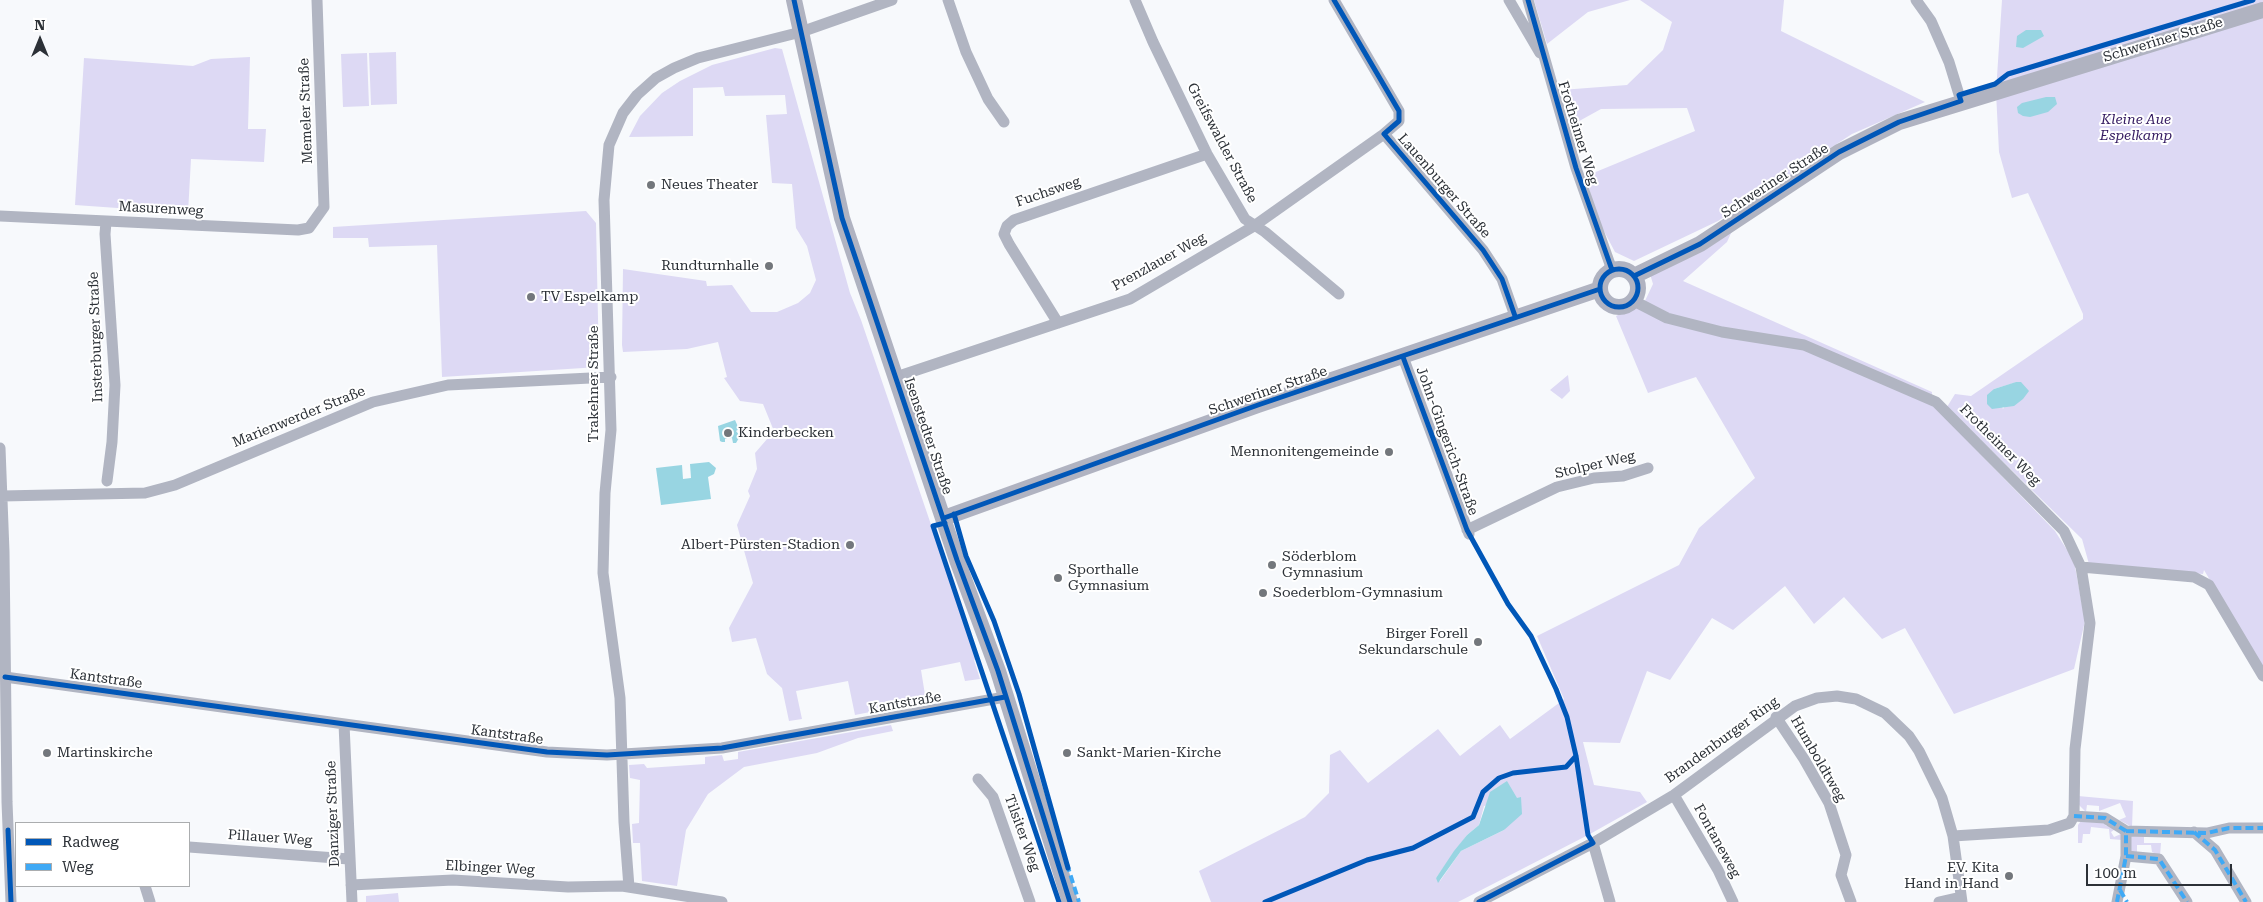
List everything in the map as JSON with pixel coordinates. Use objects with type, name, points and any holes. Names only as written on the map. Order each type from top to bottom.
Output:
[{"type":"street","name":"Memeler Straße","points":[[316,220],[324,206],[317,0]]},
{"type":"street","name":"Isenstedter Straße","points":[[794,0],[839,209],[870,308],[896,377],[1032,773],[1070,902]]},
{"type":"street","name":"Trakehner Straße","points":[[629,887],[624,822],[623,755],[615,651],[603,573],[605,494],[612,430],[604,196],[609,145],[623,113],[644,89],[674,68],[698,58],[800,32],[892,0]]},
{"type":"street","points":[[948,0],[966,52],[988,99],[1004,122]]},
{"type":"street","name":"Greifswalder Straße","points":[[1135,0],[1207,154],[1245,219],[1265,232],[1338,294]]},
{"type":"street","name":"Lauenburger Straße","points":[[1334,0],[1399,111],[1399,121],[1384,134],[1483,250],[1502,279],[1515,316]]},
{"type":"street","name":"Frotheimer Weg","points":[[1509,0],[1533,43],[1544,58]]},
{"type":"street","name":"Frotheimer Weg","points":[[1528,0],[1576,168],[1612,270]]},
{"type":"street","points":[[1916,0],[1935,29],[1949,62],[1961,101]]},
{"type":"street","name":"Schweriner Straße","points":[[1634,276],[1700,244],[1839,152],[1899,122],[1961,101],[2263,10]]},
{"type":"street","name":"Prenzlauer Weg","points":[[896,377],[1130,299],[1254,226],[1384,134]]},
{"type":"street","name":"Fuchsweg","points":[[1058,323],[1009,244],[1004,234],[1007,226],[1014,220],[1207,154]]},
{"type":"street","name":"Masurenweg","points":[[0,216],[298,230],[309,228],[316,220]]},
{"type":"street","name":"Insterburger Straße","points":[[106,222],[105,234],[115,385],[112,442],[107,481]]},
{"type":"street","points":[[1612,270],[1624,270],[1634,276],[1638,293],[1634,301],[1626,306],[1617,307],[1608,303],[1602,297],[1600,289],[1603,277],[1612,270]]},
{"type":"street","name":"Schweriner Straße","points":[[944,518],[1515,316],[1600,289]]},
{"type":"street","name":"Frotheimer Weg","points":[[1634,301],[1667,318],[1722,332],[1804,346],[1936,402],[2064,531],[2081,567],[2090,623],[2075,749],[2074,816]]},
{"type":"street","name":"John-Gingerich-Straße","points":[[1403,357],[1468,532]]},
{"type":"street","name":"Marienwerder Straße","points":[[2,496],[145,493],[174,485],[373,402],[448,385],[611,377]]},
{"type":"street","points":[[0,448],[5,677],[3,829],[11,902]]},
{"type":"street","name":"Stolper Weg","points":[[1468,532],[1557,488],[1594,478],[1623,476],[1648,468]]},
{"type":"street","points":[[2081,567],[2194,577],[2209,585],[2263,676]]},
{"type":"street","name":"Kantstraße","points":[[5,677],[547,752],[623,755],[732,746],[1005,697]]},
{"type":"street","name":"Brandenburger Ring","points":[[1479,902],[1594,843],[1674,795],[1776,717],[1795,706],[1817,698],[1836,696],[1856,698],[1885,712],[1909,736],[1929,769],[1942,798],[1953,836],[1961,900]]},
{"type":"street","name":"Humboldtweg","points":[[1776,717],[1804,759],[1828,803],[1846,855],[1841,875],[1851,902]]},
{"type":"street","name":"Danziger Straße","points":[[344,724],[352,902]]},
{"type":"street","name":"Tilsiter Weg","points":[[978,779],[993,797],[1030,902]]},
{"type":"street","name":"Fontaneweg","points":[[1674,795],[1718,870],[1732,902]]},
{"type":"street","points":[[1953,836],[2049,830],[2070,823],[2074,816],[2105,818],[2126,831],[2208,833],[2229,828],[2263,828]]},
{"type":"street","points":[[2117,902],[2126,856],[2126,831]]},
{"type":"street","points":[[2194,832],[2215,850],[2246,902]]},
{"type":"street","points":[[1594,843],[1609,902]]},
{"type":"street","name":"Pillauer Weg","points":[[190,847],[349,859]]},
{"type":"street","points":[[2126,856],[2159,859],[2187,902]]},
{"type":"street","name":"Elbinger Weg","points":[[351,884],[453,880],[568,887],[629,887]]},
{"type":"street","points":[[145,887],[150,902]]},
{"type":"street","points":[[629,887],[722,902]]},
{"type":"street","points":[[2120,890],[2127,902]]},
{"type":"street","points":[[1939,902],[1961,900]]},
{"type":"green space","points":[[1534,0],[1630,0],[1588,12],[1547,44]]},
{"type":"green space","points":[[1640,0],[1784,0],[1781,31],[1925,102],[1852,134],[1718,221],[1634,261],[1615,252],[1596,216],[1586,176],[1695,131],[1687,108],[1601,109],[1572,125],[1561,90],[1627,85],[1663,50],[1672,22]]},
{"type":"green space","name":"Kleine Aue Espelkamp","points":[[2002,0],[2263,0],[2263,670],[2204,570],[2203,574],[2089,564],[2082,539],[1947,407],[1955,394],[1971,396],[2083,319],[2083,314],[2028,193],[2012,198],[1999,152],[1996,92]],"holes":[[[2021,382],[2003,409],[1994,389]]]},
{"type":"green space","points":[[775,48],[782,49],[850,293],[861,320],[977,659],[974,660],[980,679],[965,681],[960,662],[921,670],[926,701],[855,715],[848,681],[796,691],[802,719],[789,721],[782,688],[767,674],[756,638],[732,642],[729,628],[753,583],[737,525],[750,496],[748,491],[757,469],[755,453],[774,431],[763,404],[740,401],[724,378],[727,377],[718,342],[687,349],[623,352],[622,345],[623,269],[706,281],[707,286],[732,285],[751,312],[777,312],[798,303],[810,293],[816,280],[807,246],[796,228],[792,184],[772,183],[766,115],[787,114],[785,95],[725,96],[723,87],[693,88],[693,136],[629,137],[640,116],[662,93],[680,81],[712,65]]},
{"type":"green space","points":[[396,52],[397,104],[371,105],[369,53]]},
{"type":"green space","points":[[367,53],[369,106],[343,107],[341,54]]},
{"type":"green space","points":[[250,57],[248,129],[266,129],[264,162],[191,159],[188,213],[75,205],[84,58],[193,66],[211,59]]},
{"type":"green space","points":[[586,211],[596,223],[599,367],[442,377],[437,245],[369,247],[368,238],[333,238],[333,227]]},
{"type":"green space","points":[[1732,231],[1727,242],[1683,281],[1932,392],[1932,404],[2055,531],[2074,561],[2085,621],[2074,669],[1954,714],[1905,628],[1882,639],[1844,597],[1814,624],[1785,586],[1733,630],[1712,618],[1670,680],[1647,671],[1620,743],[1583,742],[1594,785],[1640,792],[1647,802],[1590,834],[1458,902],[1211,902],[1199,871],[1305,817],[1329,793],[1330,755],[1340,750],[1368,783],[1438,729],[1460,756],[1500,725],[1510,739],[1559,703],[1564,699],[1537,636],[1679,565],[1699,528],[1755,478],[1696,377],[1648,393],[1616,316],[1644,303],[1653,284],[1650,274]],"holes":[[[1520,798],[1504,830],[1461,851],[1440,881],[1436,878],[1467,835],[1479,825],[1484,806]]]},
{"type":"green space","points":[[1568,375],[1570,391],[1562,399],[1550,390]]},
{"type":"green space","points":[[891,725],[893,731],[858,738],[817,753],[744,767],[708,794],[686,830],[677,886],[642,881],[640,843],[633,843],[632,824],[639,823],[640,780],[630,778],[629,765],[644,764],[647,768],[705,764],[705,757],[722,755],[724,761],[738,759],[738,752]]},
{"type":"green space","points":[[2078,796],[2133,801],[2132,827],[2119,820],[2126,817],[2120,803],[2099,811],[2099,806],[2087,805],[2086,812],[2079,805]]},
{"type":"green space","points":[[2081,821],[2104,821],[2106,826],[2110,824],[2117,828],[2111,832],[2114,837],[2121,834],[2122,840],[2110,839],[2109,829],[2091,827],[2090,834],[2083,834],[2082,843],[2078,843],[2078,825]]},
{"type":"green space","points":[[2144,835],[2144,843],[2161,843],[2160,856],[2152,852],[2151,845],[2137,845],[2137,853],[2131,852],[2131,836]]},
{"type":"green space","points":[[398,893],[399,902],[366,902],[366,896]]},
{"type":"water","points":[[2026,30],[2041,30],[2044,36],[2023,48],[2016,47],[2017,36]]},
{"type":"water","points":[[2046,97],[2055,97],[2057,104],[2048,112],[2030,117],[2018,113],[2017,107],[2022,103]]},
{"type":"water","points":[[2021,382],[2029,391],[2014,406],[1992,409],[1987,404],[1987,395],[1994,389]]},
{"type":"water","name":"Kinderbecken","points":[[735,420],[739,429],[736,431],[740,436],[736,443],[733,443],[732,438],[725,439],[725,442],[720,441],[718,426]]},
{"type":"water","points":[[709,462],[716,468],[714,474],[708,477],[711,499],[661,505],[656,468],[682,465],[683,479],[691,478],[690,464]]},
{"type":"water","points":[[1507,781],[1517,798],[1521,797],[1522,814],[1504,830],[1461,851],[1438,883],[1436,878],[1454,851],[1467,835],[1479,825],[1490,792]]},
{"type":"marked path","points":[[2074,816],[2105,818],[2126,831],[2126,856],[2117,902]]},
{"type":"marked path","points":[[2126,831],[2207,833],[2229,828],[2263,828]]},
{"type":"marked path","points":[[2194,832],[2215,850],[2246,902]]},
{"type":"marked path","points":[[2126,856],[2159,859],[2187,902]]},
{"type":"marked path","points":[[1067,864],[1079,902]]},
{"type":"marked path","points":[[2120,890],[2127,902]]},
{"type":"cycle path","points":[[794,0],[842,218],[957,560],[998,671],[1070,902]]},
{"type":"cycle path","points":[[1334,0],[1399,111],[1399,121],[1384,134],[1483,250],[1502,279],[1515,316]]},
{"type":"cycle path","points":[[1528,0],[1576,168],[1612,270]]},
{"type":"cycle path","points":[[1634,276],[1700,244],[1839,152],[1899,122],[1961,101],[1959,95],[1995,84],[2008,74],[2253,0]]},
{"type":"cycle path","points":[[1619,269],[1632,275],[1638,288],[1632,301],[1619,307],[1606,301],[1600,288],[1606,275],[1619,269]]},
{"type":"cycle path","points":[[944,518],[1258,405],[1600,289]]},
{"type":"cycle path","points":[[1403,357],[1467,530],[1508,604],[1531,636],[1567,717],[1576,756],[1588,835],[1593,843],[1479,902]]},
{"type":"cycle path","points":[[954,514],[966,556],[994,621],[1019,694],[1068,868]]},
{"type":"cycle path","points":[[945,523],[933,526],[1059,902]]},
{"type":"cycle path","points":[[5,677],[547,752],[607,755],[722,748],[1005,697]]},
{"type":"cycle path","points":[[1265,902],[1367,860],[1413,848],[1473,817],[1483,792],[1499,778],[1513,773],[1566,767],[1576,756]]},
{"type":"cycle path","points":[[8,830],[11,902]]},
{"type":"place","name":"Neues Theater","points":[[651,185]]},
{"type":"place","name":"Rundturnhalle","points":[[769,266]]},
{"type":"place","name":"TV Espelkamp","points":[[531,297]]},
{"type":"place","name":"Kinderbecken","points":[[728,433]]},
{"type":"place","name":"Mennonitengemeinde","points":[[1389,452]]},
{"type":"place","name":"Albert-Pürsten-Stadion","points":[[850,545]]},
{"type":"place","name":"Söderblom Gymnasium","points":[[1272,565]]},
{"type":"place","name":"Sporthalle Gymnasium","points":[[1058,578]]},
{"type":"place","name":"Soederblom-Gymnasium","points":[[1263,593]]},
{"type":"place","name":"Birger Forell Sekundarschule","points":[[1478,642]]},
{"type":"place","name":"Martinskirche","points":[[47,753]]},
{"type":"place","name":"Sankt-Marien-Kirche","points":[[1067,753]]},
{"type":"place","name":"EV. Kita Hand in Hand","points":[[2009,876]]}]
